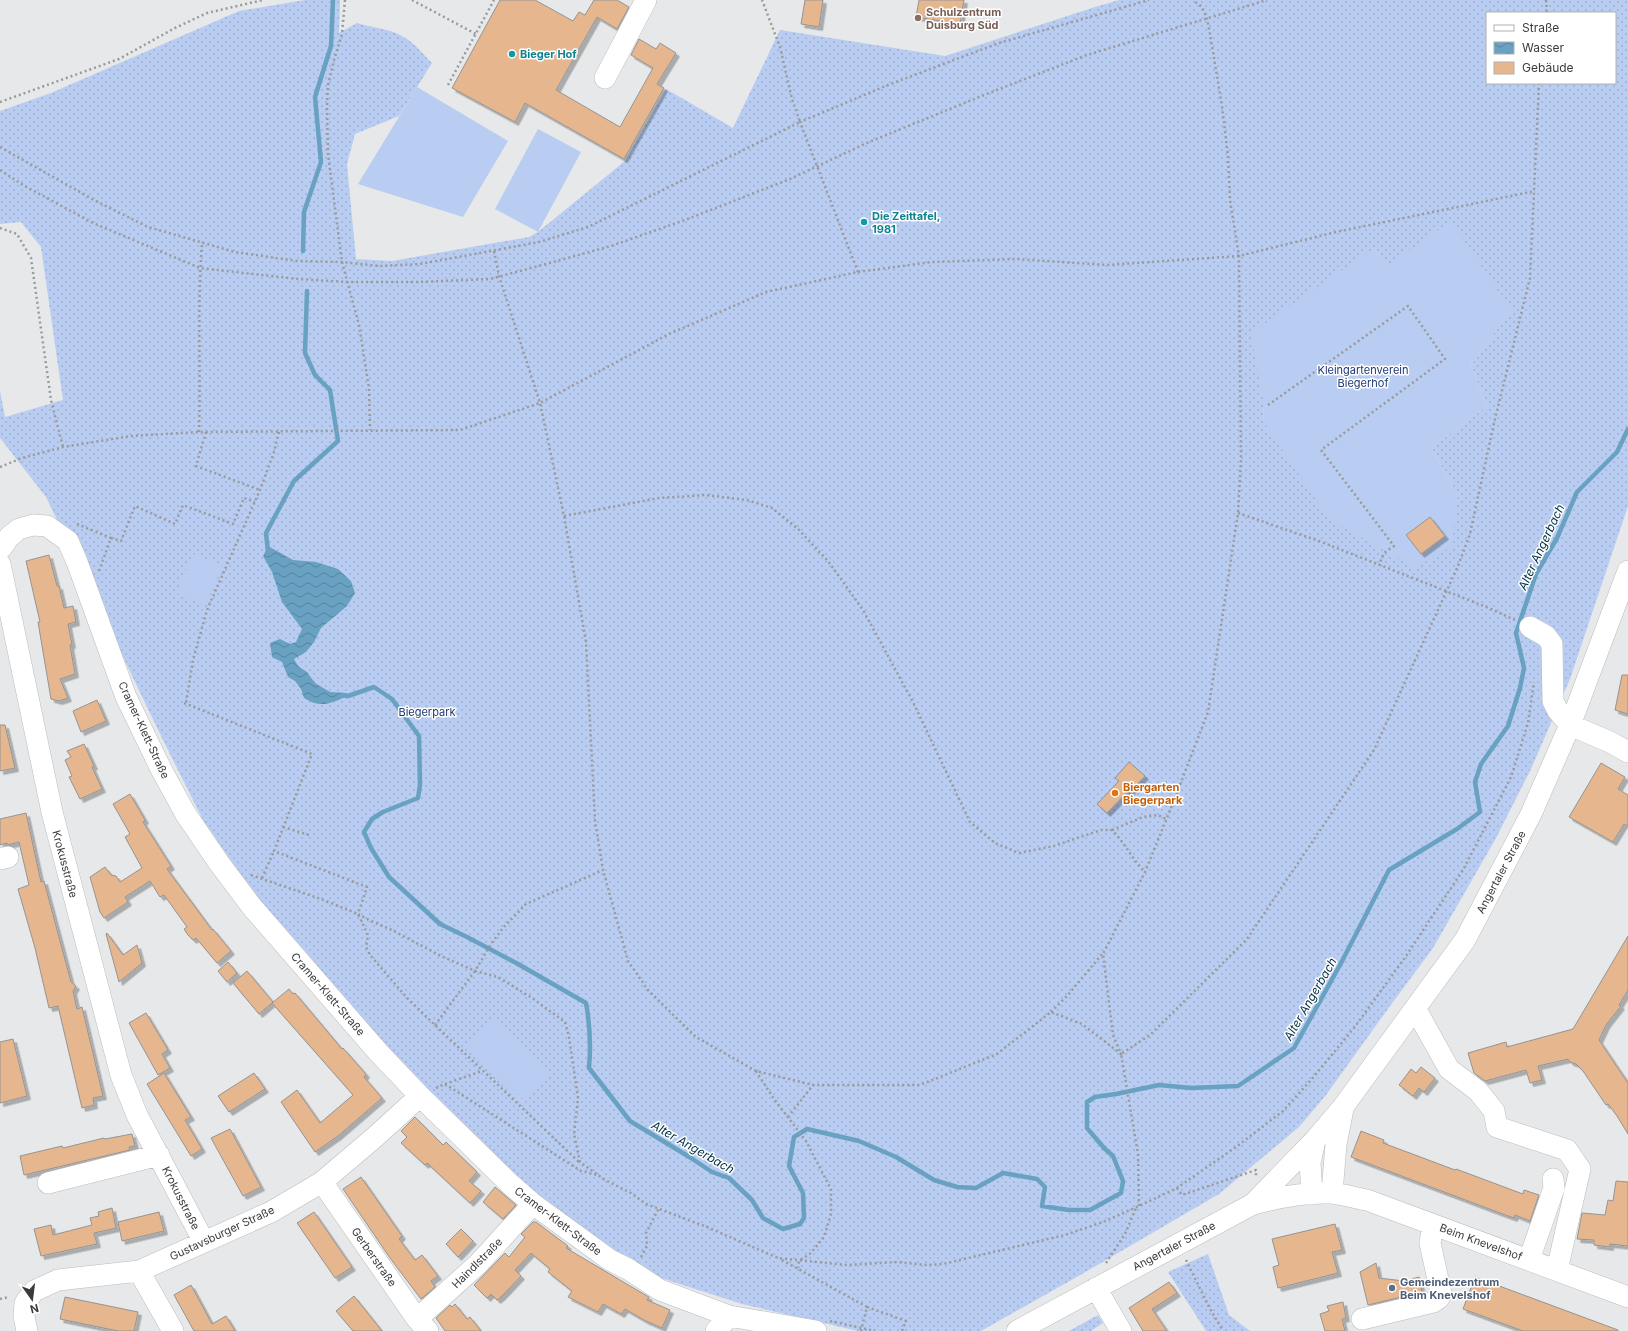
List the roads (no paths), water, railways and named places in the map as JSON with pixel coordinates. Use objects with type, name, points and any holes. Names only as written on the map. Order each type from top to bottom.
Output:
[{"type":"street","points":[[605,78],[646,0]]},
{"type":"street","name":"Cramer-Klett-Straße","points":[[0,549],[4,546],[9,537],[19,529],[33,525],[47,526],[68,542],[85,583],[126,697],[161,770],[185,813],[219,863],[252,907],[379,1053],[420,1096],[505,1179],[533,1204],[610,1260],[628,1269],[660,1290],[722,1324],[820,1325]]},
{"type":"street","name":"Krokusstraße","points":[[0,564],[52,812],[120,1075],[137,1115],[204,1242]]},
{"type":"street","name":"Angertaler Straße","points":[[1017,1331],[1253,1204],[1315,1140],[1343,1107],[1465,940],[1531,814],[1570,725],[1628,571]]},
{"type":"street","points":[[1530,627],[1546,636],[1552,644],[1553,701],[1558,711],[1570,725],[1610,742],[1628,752]]},
{"type":"street","points":[[1415,1008],[1449,1069],[1478,1091],[1494,1111],[1497,1127],[1567,1150],[1580,1169],[1557,1270]]},
{"type":"street","name":"Gustavsburger Straße","points":[[27,1331],[24,1316],[25,1303],[34,1291],[58,1280],[139,1271],[271,1212],[322,1182],[375,1138],[420,1096]]},
{"type":"street","points":[[1322,1193],[1336,1144],[1343,1107]]},
{"type":"street","name":"Angertaler Straße","points":[[1315,1140],[1310,1163],[1322,1193]]},
{"type":"street","name":"Krokusstraße","points":[[48,1183],[159,1155]]},
{"type":"street","points":[[1529,1260],[1554,1188],[1553,1179]]},
{"type":"street","name":"Gerberstraße","points":[[322,1182],[423,1325]]},
{"type":"street","name":"Beim Knevelshof","points":[[1253,1204],[1283,1196],[1322,1193],[1367,1200],[1628,1297]]},
{"type":"street","name":"Haindlstraße","points":[[423,1325],[533,1204]]},
{"type":"street","points":[[1362,1319],[1433,1302],[1439,1298],[1441,1293],[1430,1243],[1433,1225]]},
{"type":"street","points":[[139,1271],[173,1331]]},
{"type":"street","points":[[1096,1288],[1121,1331]]},
{"type":"water","points":[[268,546],[293,560],[316,562],[338,569],[351,581],[355,593],[347,606],[321,628],[314,642],[306,652],[294,659],[298,666],[307,672],[315,683],[330,692],[347,693],[348,696],[326,704],[316,703],[304,698],[301,689],[295,681],[288,677],[282,662],[272,657],[270,643],[280,639],[290,644],[296,642],[302,629],[282,602],[272,572],[263,556]]},
{"type":"waterway","name":"Alter Angerbach","points":[[303,251],[304,212],[321,162],[315,97],[331,46],[333,0]]},
{"type":"waterway","name":"Alter Angerbach","points":[[268,552],[266,533],[294,481],[338,441],[330,390],[315,375],[305,353],[307,291]]},
{"type":"waterway","name":"Alter Angerbach","points":[[342,695],[348,696],[374,687],[392,699],[419,736],[420,785],[418,798],[383,812],[372,819],[364,832],[371,848],[389,877],[440,924],[518,964],[586,1003],[590,1036],[589,1068],[630,1121],[712,1172],[729,1178],[752,1200],[763,1218],[783,1229],[800,1224],[804,1218],[803,1193],[789,1166],[794,1137],[807,1129],[859,1141],[896,1157],[934,1180],[957,1187],[976,1188],[1003,1173],[1037,1179],[1045,1187],[1042,1206],[1069,1210],[1090,1210],[1121,1193],[1123,1181],[1113,1156],[1087,1128],[1087,1102],[1095,1097],[1159,1085],[1191,1088],[1238,1086],[1294,1048],[1340,965],[1389,870],[1457,829],[1480,812],[1475,782],[1481,764],[1508,726],[1520,688],[1524,668],[1516,633],[1536,574],[1557,538],[1577,492],[1617,452],[1628,429]]},
{"type":"place","name":"Schulzentrum Duisburg Süd","points":[[918,18]]},
{"type":"place","name":"Bieger Hof","points":[[512,54]]},
{"type":"place","name":"Die Zeittafel, 1981","points":[[864,222]]},
{"type":"place","name":"Biergarten Biegerpark","points":[[1115,793]]},
{"type":"place","name":"Gemeindezentrum Beim Knevelshof","points":[[1392,1288]]},
{"type":"park label","name":"Kleingartenverein Biegerhof","points":[[1363,376]]},
{"type":"park label","name":"Biegerpark","points":[[427,712]]}]
